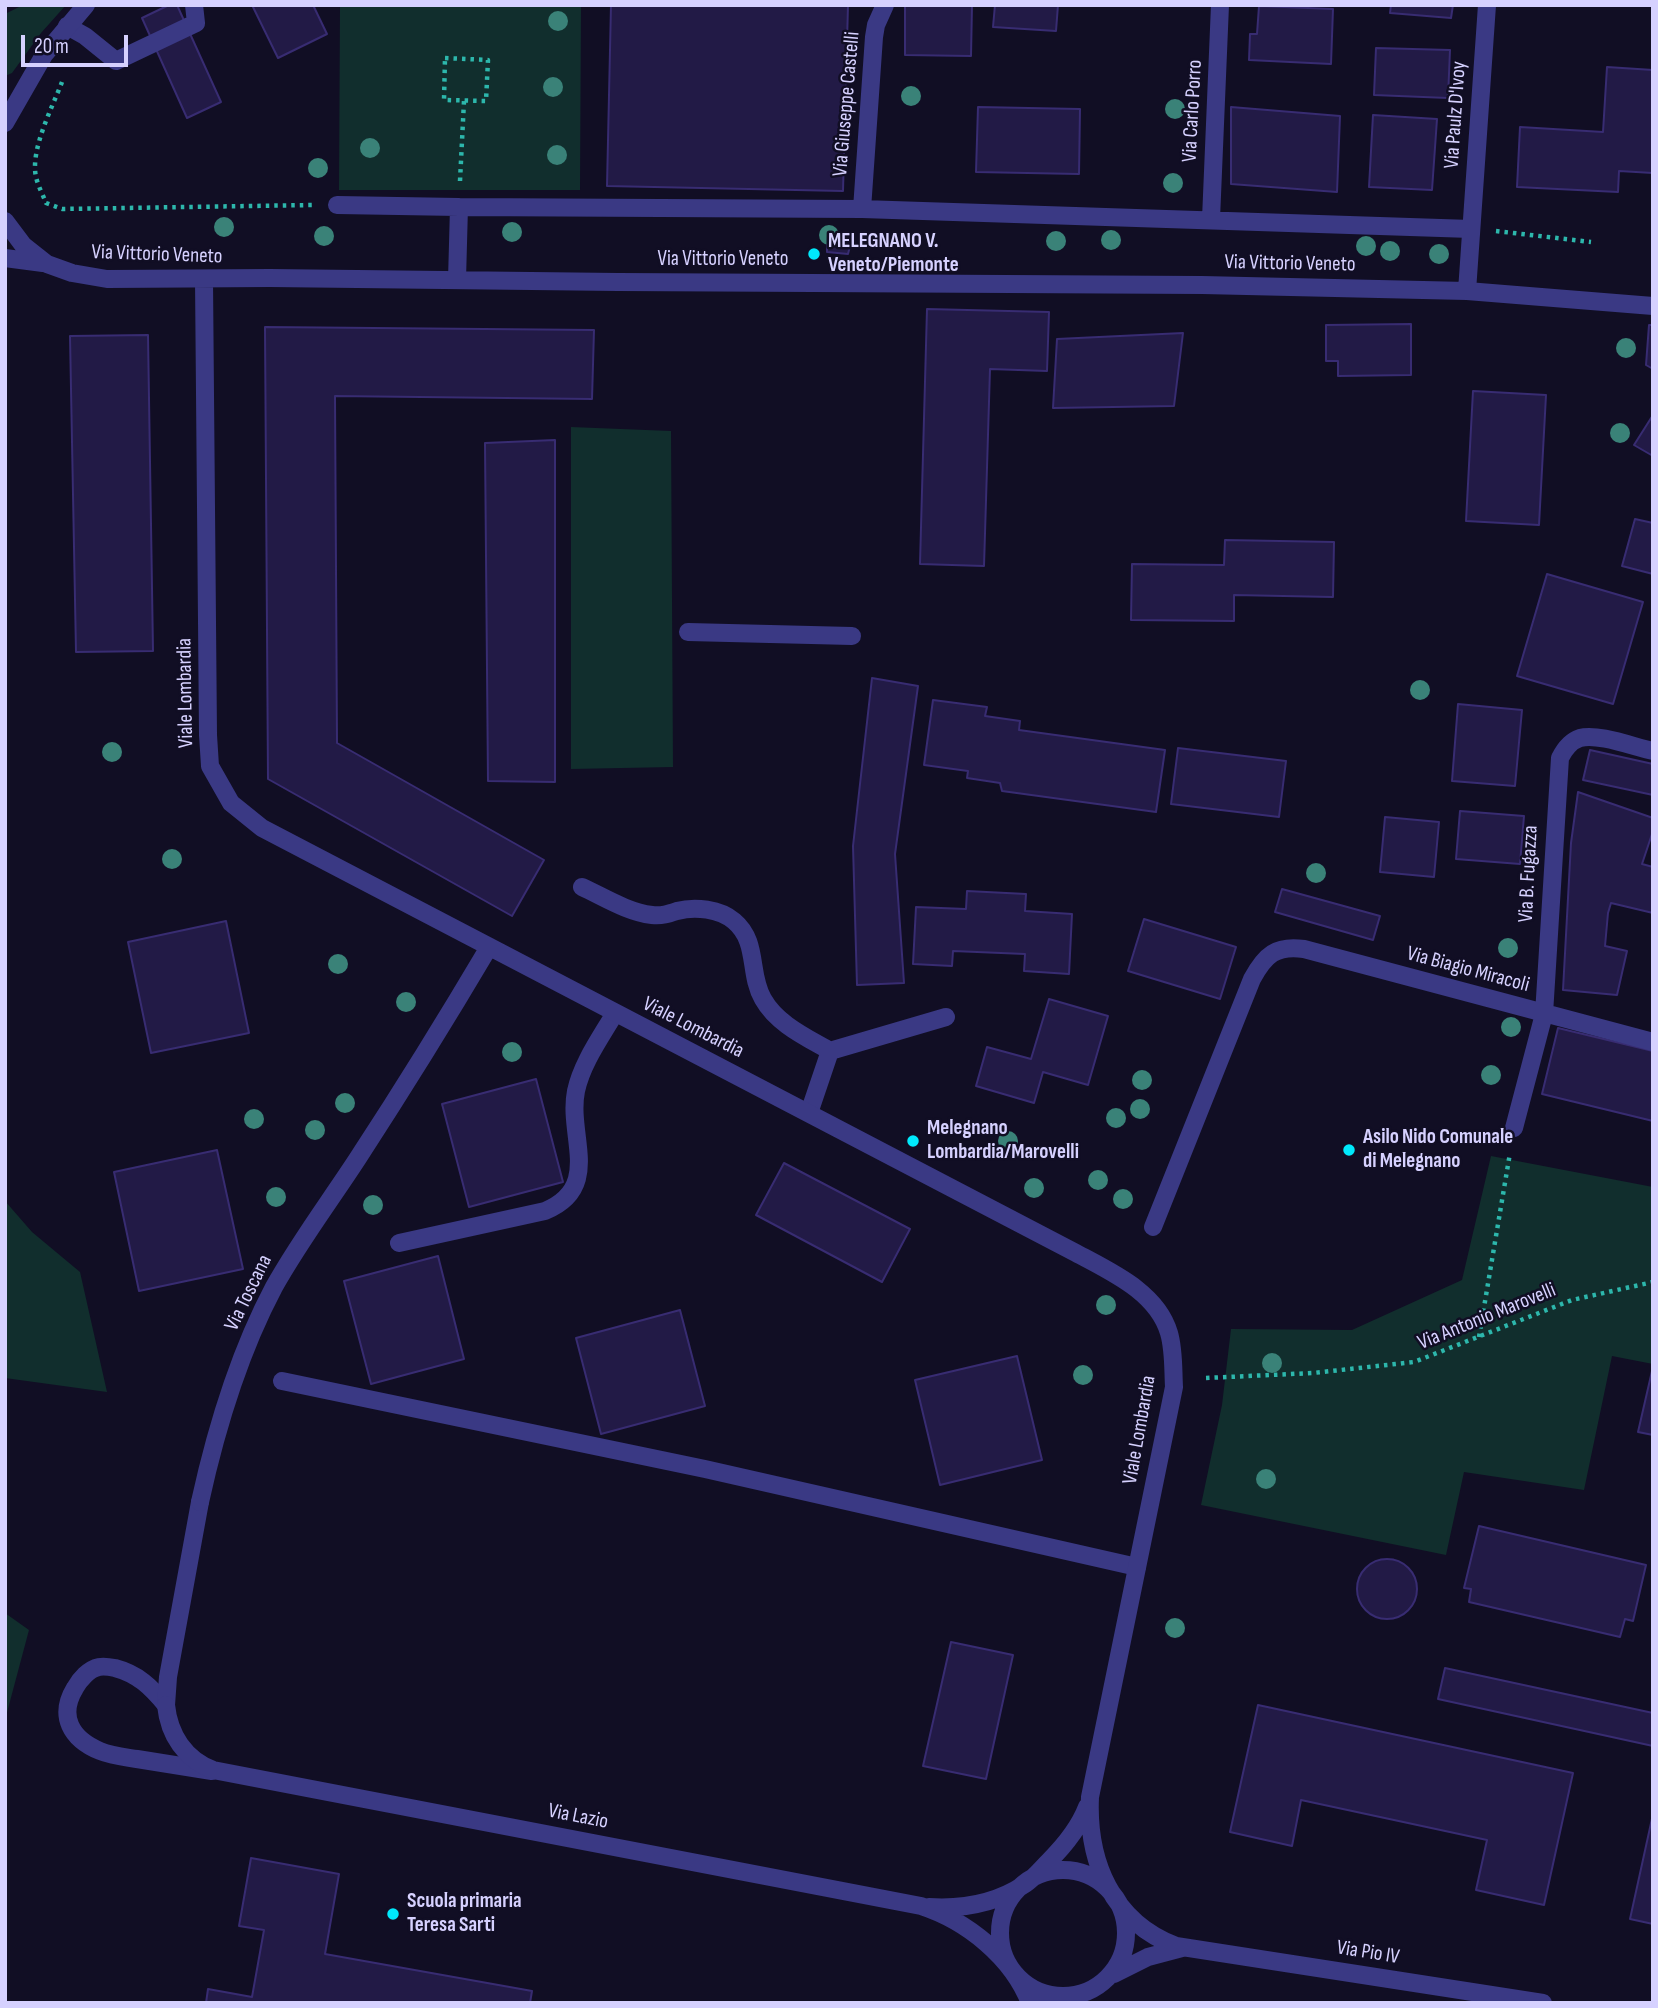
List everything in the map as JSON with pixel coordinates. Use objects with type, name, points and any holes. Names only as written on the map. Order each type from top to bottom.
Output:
[{"type":"street","points":[[5,122],[44,55],[86,5]]},
{"type":"street","points":[[67,26],[85,36],[116,61],[196,23],[194,5]]},
{"type":"street","name":"Via Giuseppe Castelli","points":[[862,209],[874,37],[885,5]]},
{"type":"street","name":"Via Carlo Porro","points":[[1211,219],[1220,5]]},
{"type":"street","name":"Via Paulz D'Ivoy","points":[[1467,291],[1487,5]]},
{"type":"street","points":[[337,205],[862,209],[1471,229]]},
{"type":"street","points":[[457,280],[459,207]]},
{"type":"street","points":[[5,221],[23,246],[47,264]]},
{"type":"street","points":[[5,258],[47,264]]},
{"type":"street","name":"Via Vittorio Veneto","points":[[47,264],[98,278],[1175,285],[1467,291],[1653,306]]},
{"type":"street","name":"Viale Lombardia","points":[[204,280],[208,735],[210,766],[231,803],[262,828],[1119,1276],[1140,1292],[1158,1311],[1169,1332],[1173,1351],[1174,1387],[1090,1797],[1084,1815],[1063,1847],[1024,1884]]},
{"type":"street","points":[[688,632],[852,636]]},
{"type":"street","name":"Via B. Fugazza","points":[[1514,1128],[1544,1014],[1558,765],[1564,749],[1580,738],[1599,738],[1653,751]]},
{"type":"street","points":[[582,887],[643,914],[664,916],[687,909],[723,914],[733,920],[747,937],[757,987],[771,1012],[830,1051],[946,1017]]},
{"type":"street","name":"Via Toscana","points":[[166,1705],[168,1677],[200,1502],[239,1371],[274,1289],[294,1255],[377,1129],[489,947]]},
{"type":"street","name":"Via Biagio Miracoli","points":[[1153,1227],[1252,979],[1259,966],[1272,953],[1282,949],[1304,950],[1653,1042]]},
{"type":"street","points":[[398,1243],[545,1210],[556,1206],[572,1192],[580,1171],[575,1121],[576,1091],[586,1064],[615,1013]]},
{"type":"street","points":[[809,1113],[830,1051]]},
{"type":"street","points":[[282,1381],[691,1466],[1137,1567]]},
{"type":"street","name":"Via Lazio","points":[[226,1773],[205,1767],[177,1742],[167,1718],[166,1705],[152,1688],[134,1675],[108,1667],[98,1667],[79,1680],[71,1697],[68,1722],[83,1742],[101,1752],[226,1773],[921,1906],[974,1905],[1006,1894],[1024,1884]]},
{"type":"street","name":"Viale Lombardia","points":[[1090,1797],[1089,1827],[1094,1852],[1101,1874],[1113,1895]]},
{"type":"street","points":[[1030,2003],[1002,1948],[1001,1925],[1011,1898],[1024,1884],[1044,1874],[1070,1871],[1091,1877],[1113,1895],[1121,1908],[1126,1940],[1115,1968],[1080,2003]]},
{"type":"street","name":"Via Pio IV","points":[[1113,1895],[1140,1926],[1165,1942],[1186,1948],[1543,2003]]},
{"type":"street","name":"Via Lazio","points":[[921,1906],[945,1916],[969,1931],[993,1950],[1015,1973]]},
{"type":"street","name":"Via Pio IV","points":[[1101,1983],[1136,1961],[1186,1948]]},
{"type":"street","points":[[1015,1973],[1035,1990],[1059,1996],[1082,1993],[1101,1983]]},
{"type":"path","points":[[445,58],[488,60],[486,101],[464,101],[444,100],[445,58]]},
{"type":"path","points":[[65,74],[42,136],[35,167],[46,203],[62,209],[337,205]]},
{"type":"path","points":[[459,207],[464,101]]},
{"type":"path","points":[[1471,229],[1591,242]]},
{"type":"path","points":[[1479,1337],[1514,1128]]},
{"type":"path","name":"Via Antonio Marovelli","points":[[1206,1378],[1313,1373],[1414,1363],[1572,1300],[1653,1282]]},
{"type":"green space","points":[[23,5],[66,5],[41,33],[12,73],[5,76],[5,14]]},
{"type":"green space","points":[[340,5],[581,5],[580,190],[339,190]]},
{"type":"green space","points":[[571,427],[671,431],[673,767],[571,769]]},
{"type":"green space","points":[[1491,1156],[1653,1187],[1653,1364],[1612,1356],[1584,1490],[1464,1472],[1446,1555],[1201,1505],[1222,1405],[1231,1329],[1352,1330],[1462,1280]]},
{"type":"green space","points":[[5,1201],[32,1232],[80,1272],[107,1392],[5,1378]]},
{"type":"green space","points":[[5,1613],[29,1630],[5,1720]]},
{"type":"building","points":[[169,5],[177,5],[221,102],[187,118],[142,18]]},
{"type":"building","points":[[252,5],[313,5],[327,34],[278,58]]},
{"type":"building","points":[[611,5],[848,5],[843,191],[607,186]]},
{"type":"building","points":[[905,5],[972,5],[971,56],[905,55]]},
{"type":"building","points":[[995,5],[1058,5],[1056,31],[993,27]]},
{"type":"building","points":[[1391,5],[1453,5],[1451,18],[1390,13]]},
{"type":"building","points":[[1259,6],[1333,9],[1331,64],[1249,60],[1250,34],[1257,34]]},
{"type":"building","points":[[1376,48],[1450,50],[1448,98],[1374,95]]},
{"type":"building","points":[[1607,67],[1653,70],[1653,173],[1619,171],[1618,192],[1517,187],[1520,127],[1603,132]]},
{"type":"building","points":[[978,107],[1080,109],[1079,174],[976,172]]},
{"type":"building","points":[[1231,107],[1340,116],[1337,192],[1231,184]]},
{"type":"building","points":[[1373,115],[1437,119],[1432,190],[1369,187]]},
{"type":"building","points":[[827,244],[850,246],[848,254],[827,252]]},
{"type":"building","points":[[927,309],[1049,312],[1047,371],[990,369],[984,566],[920,564]]},
{"type":"building","points":[[1411,324],[1411,375],[1338,376],[1338,361],[1326,361],[1326,325]]},
{"type":"building","points":[[1649,325],[1653,325],[1653,369],[1646,365]]},
{"type":"building","points":[[265,327],[594,330],[592,399],[335,396],[337,743],[544,860],[512,916],[268,779]]},
{"type":"building","points":[[1183,333],[1174,406],[1053,408],[1057,339]]},
{"type":"building","points":[[148,335],[153,651],[76,652],[70,336]]},
{"type":"building","points":[[1473,391],[1546,395],[1539,525],[1466,521]]},
{"type":"building","points":[[1653,415],[1653,456],[1634,445]]},
{"type":"building","points":[[555,440],[555,782],[488,781],[485,443]]},
{"type":"building","points":[[1635,519],[1653,523],[1653,574],[1622,566]]},
{"type":"building","points":[[1225,540],[1334,542],[1333,597],[1234,595],[1234,621],[1131,620],[1132,564],[1224,565]]},
{"type":"building","points":[[1547,574],[1643,602],[1613,704],[1517,676]]},
{"type":"building","points":[[872,678],[918,686],[895,854],[904,983],[857,985],[853,846]]},
{"type":"building","points":[[933,700],[987,707],[985,716],[1020,721],[1019,730],[1165,750],[1156,812],[1002,791],[1000,783],[967,778],[968,771],[924,765]]},
{"type":"building","points":[[1458,704],[1522,710],[1515,786],[1452,781]]},
{"type":"building","points":[[1178,748],[1286,761],[1279,817],[1171,804]]},
{"type":"building","points":[[1590,750],[1653,764],[1653,795],[1583,780]]},
{"type":"building","points":[[1578,792],[1653,818],[1653,831],[1642,864],[1653,867],[1653,913],[1611,903],[1608,913],[1605,946],[1627,951],[1617,995],[1563,990],[1571,843]]},
{"type":"building","points":[[1460,811],[1524,816],[1520,864],[1456,859]]},
{"type":"building","points":[[1385,817],[1439,822],[1434,877],[1380,872]]},
{"type":"building","points":[[1282,889],[1380,916],[1373,940],[1275,912]]},
{"type":"building","points":[[967,891],[1026,894],[1025,911],[1072,914],[1069,974],[1024,971],[1025,954],[953,951],[952,966],[913,964],[916,907],[966,909]]},
{"type":"building","points":[[1144,919],[1236,947],[1220,999],[1128,971]]},
{"type":"building","points":[[226,921],[249,1033],[151,1053],[128,942]]},
{"type":"building","points":[[1049,999],[1108,1016],[1088,1085],[1043,1072],[1034,1103],[976,1086],[987,1047],[1031,1059]]},
{"type":"building","points":[[1558,1028],[1653,1051],[1653,1121],[1542,1094]]},
{"type":"building","points":[[536,1079],[563,1182],[469,1207],[442,1104]]},
{"type":"building","points":[[217,1150],[243,1269],[139,1291],[114,1172]]},
{"type":"building","points":[[784,1163],[910,1229],[882,1282],[756,1215]]},
{"type":"building","points":[[438,1256],[464,1359],[371,1384],[344,1281]]},
{"type":"building","points":[[680,1310],[705,1406],[601,1434],[576,1338]]},
{"type":"building","points":[[1017,1356],[1042,1460],[940,1485],[915,1380]]},
{"type":"building","points":[[1653,1371],[1653,1435],[1638,1432]]},
{"type":"building","points":[[1479,1526],[1646,1565],[1633,1621],[1625,1619],[1620,1637],[1469,1602],[1471,1589],[1464,1588]]},
{"type":"building","points":[[1381,1559],[1393,1559],[1412,1572],[1417,1589],[1415,1601],[1404,1614],[1393,1619],[1381,1619],[1362,1606],[1357,1595],[1357,1583],[1370,1564]]},
{"type":"building","points":[[951,1642],[1013,1655],[986,1779],[923,1766]]},
{"type":"building","points":[[1445,1668],[1653,1713],[1653,1746],[1438,1699]]},
{"type":"building","points":[[1258,1705],[1573,1773],[1544,1905],[1476,1890],[1487,1840],[1301,1800],[1292,1846],[1230,1832]]},
{"type":"building","points":[[1653,1814],[1653,1924],[1630,1919]]},
{"type":"building","points":[[251,1858],[339,1874],[325,1954],[532,1991],[530,2003],[206,2003],[208,1989],[252,1997],[264,1930],[239,1926]]},
{"type":"place","name":"MELEGNANO V. Veneto/Piemonte","points":[[814,254]]},
{"type":"place","name":"Melegnano Lombardia/Marovelli","points":[[913,1141]]},
{"type":"place","name":"Asilo Nido Comunale di Melegnano","points":[[1349,1150]]},
{"type":"place","name":"Scuola primaria Teresa Sarti","points":[[393,1914]]}]
